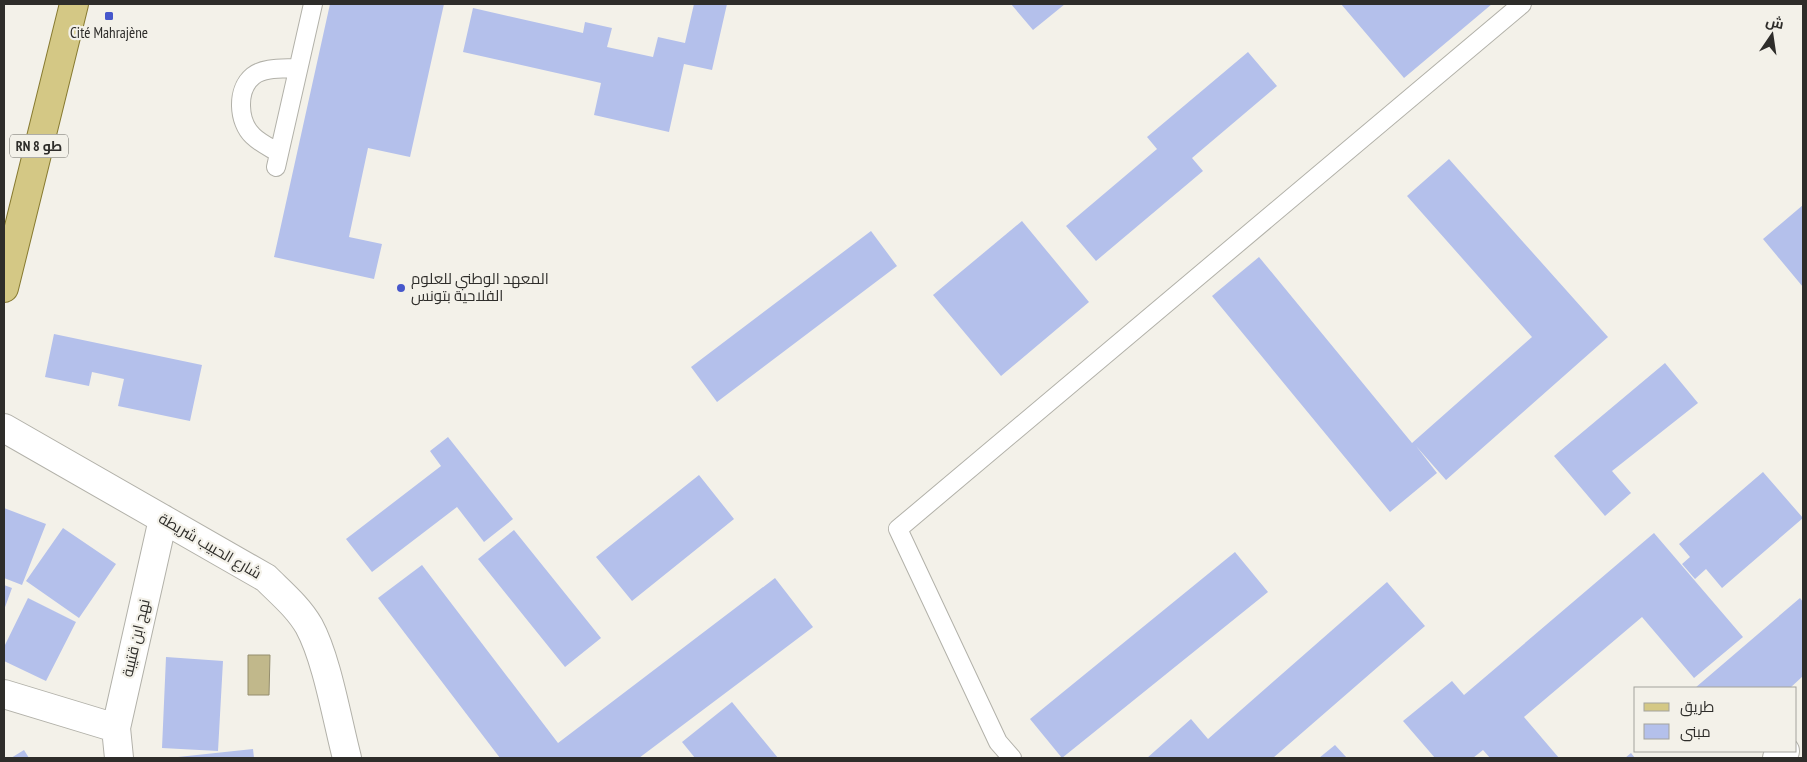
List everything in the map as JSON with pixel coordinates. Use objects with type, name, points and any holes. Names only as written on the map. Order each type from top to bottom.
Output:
[{"type":"main road","name":"RN 8 طو","points":[[4,288],[74,4]]},
{"type":"street","name":"شارع الحبيب شريطة","points":[[4,428],[266,578],[295,606],[309,626],[320,652],[347,758]]},
{"type":"street","name":"نهج ابن قتيبة","points":[[119,758],[116,728],[163,518]]},
{"type":"street","points":[[4,694],[116,728]]},
{"type":"lane","points":[[298,68],[272,69],[253,76],[241,93],[242,117],[252,136],[277,160],[313,4]]},
{"type":"lane","points":[[1012,758],[998,742],[898,528],[1522,4]]},
{"type":"shaded area","points":[[248,655],[270,655],[269,695],[248,695]]},
{"type":"building","points":[[330,4],[444,4],[410,157],[368,148],[349,237],[382,244],[374,279],[274,257]]},
{"type":"building","points":[[694,4],[727,4],[712,70],[684,64],[669,132],[594,115],[601,83],[463,52],[473,8],[583,33],[585,22],[612,28],[607,47],[653,57],[658,37],[685,43]]},
{"type":"building","points":[[1011,4],[1065,4],[1033,30]]},
{"type":"building","points":[[1341,4],[1492,4],[1404,78]]},
{"type":"building","points":[[1248,52],[1277,86],[1192,158],[1203,171],[1096,261],[1066,226],[1157,149],[1147,137]]},
{"type":"building","points":[[1449,159],[1608,337],[1446,480],[1416,446],[1437,473],[1390,512],[1212,296],[1259,257],[1412,443],[1532,337],[1407,196]]},
{"type":"building","points":[[1803,205],[1803,287],[1763,239]]},
{"type":"building","points":[[1022,221],[1089,302],[1001,376],[933,295]]},
{"type":"building","points":[[871,231],[897,266],[717,402],[691,367]]},
{"type":"building","points":[[54,334],[202,365],[190,421],[118,406],[124,379],[92,372],[89,386],[45,377]]},
{"type":"building","points":[[1665,363],[1698,403],[1612,471],[1631,493],[1605,516],[1554,456]]},
{"type":"building","points":[[448,437],[513,519],[484,542],[457,507],[372,572],[346,539],[441,466],[430,451]]},
{"type":"building","points":[[1763,472],[1803,518],[1722,588],[1706,569],[1695,579],[1682,564],[1690,557],[1679,544]]},
{"type":"building","points":[[699,475],[734,519],[632,601],[596,557]]},
{"type":"building","points":[[4,508],[46,524],[22,585],[4,578]]},
{"type":"building","points":[[63,528],[116,564],[79,618],[26,581]]},
{"type":"building","points":[[514,530],[601,638],[565,667],[478,559]]},
{"type":"building","points":[[1654,533],[1743,637],[1694,678],[1642,617],[1524,717],[1559,758],[1490,758],[1483,750],[1473,758],[1435,758],[1403,721],[1452,681],[1464,695]]},
{"type":"building","points":[[1235,552],[1268,592],[1062,758],[1030,719]]},
{"type":"building","points":[[422,565],[558,743],[775,578],[813,627],[639,758],[500,758],[378,598]]},
{"type":"building","points":[[1387,582],[1425,626],[1273,758],[1147,758],[1191,719],[1208,739]]},
{"type":"building","points":[[4,585],[12,588],[4,610]]},
{"type":"building","points":[[28,598],[76,622],[46,681],[4,661],[4,647]]},
{"type":"building","points":[[1800,598],[1803,602],[1803,676],[1791,687],[1696,687]]},
{"type":"building","points":[[166,657],[223,661],[218,751],[162,748]]},
{"type":"building","points":[[732,702],[778,758],[695,758],[682,742]]},
{"type":"building","points":[[1335,745],[1347,758],[1319,758]]},
{"type":"building","points":[[253,749],[254,758],[178,758],[178,757]]},
{"type":"building","points":[[24,750],[29,758],[11,758]]},
{"type":"building","points":[[1631,753],[1635,758],[1625,758]]},
{"type":"place","name":"Cité Mahrajène","points":[[109,16]]},
{"type":"place","name":"المعهد الوطني للعلوم الفلاحية بتونس","points":[[401,288]]}]
